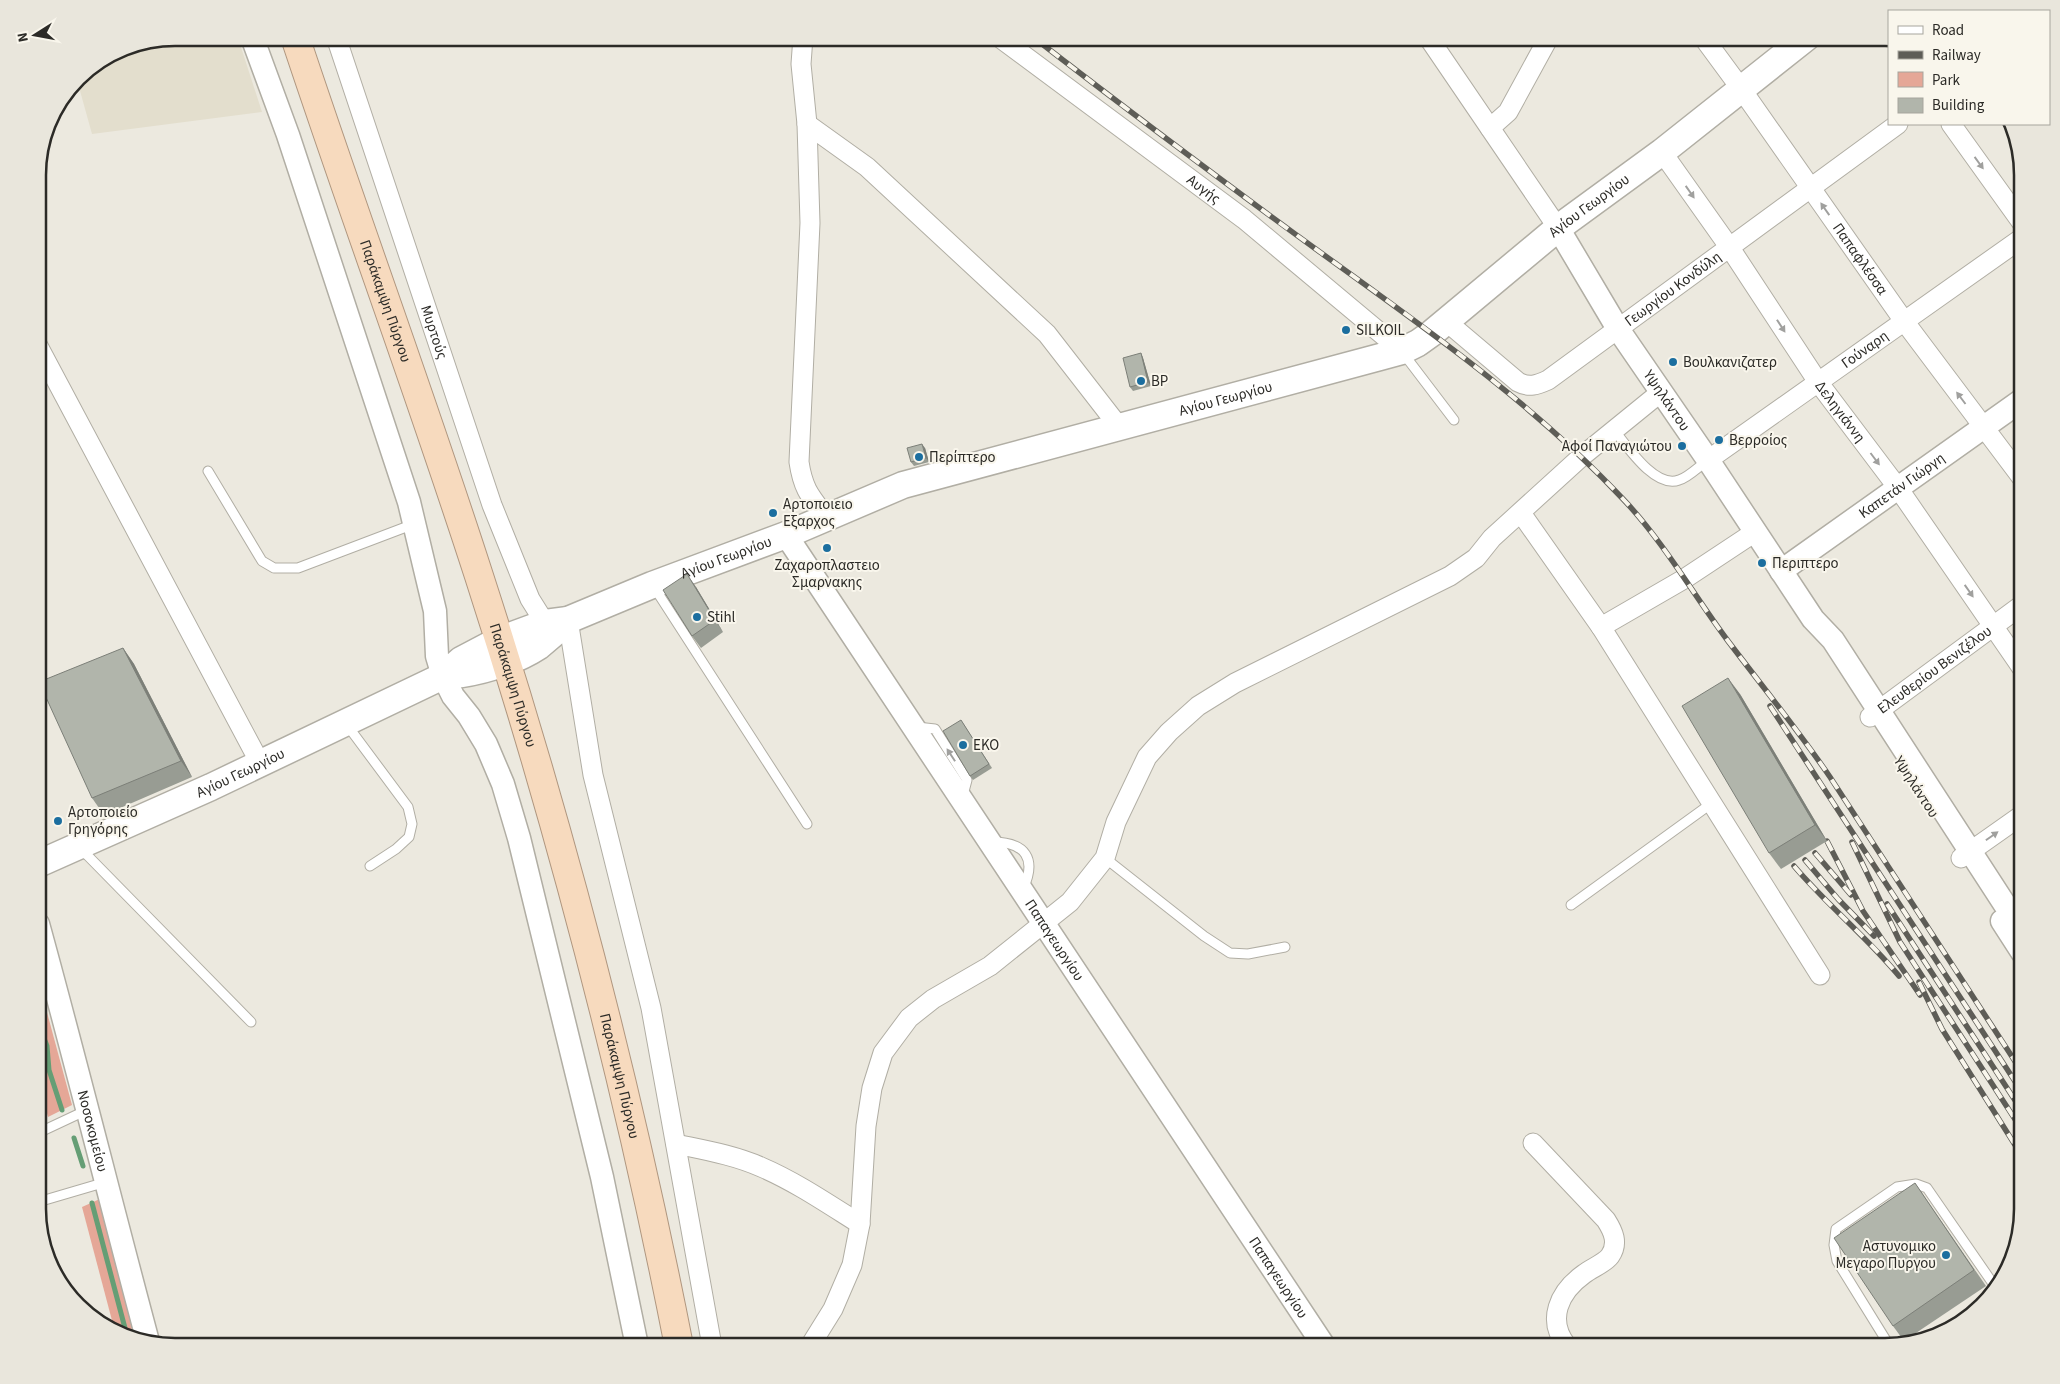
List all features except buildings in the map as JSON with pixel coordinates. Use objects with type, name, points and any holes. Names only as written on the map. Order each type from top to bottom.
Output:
[{"type":"highway","name":"Παράκαμψη Πύργου","points":[[298,46],[456,508],[502,651],[561,850],[617,1057],[677,1338]]},
{"type":"main road","name":"Αγίου Γεωργίου","points":[[47,860],[260,763],[443,676],[474,672],[502,651],[539,645],[556,621],[786,534],[903,485],[1402,351],[1418,343],[1447,322],[1558,228],[1662,152],[1797,46]]},
{"type":"street","points":[[255,46],[288,135],[409,502],[435,611],[437,656],[443,676],[453,696],[469,716],[486,744],[503,784],[519,838],[602,1177],[635,1338]]},
{"type":"street","name":"Μυρτούς","points":[[339,46],[492,505],[530,599],[556,621]]},
{"type":"street","points":[[802,46],[801,64],[807,124],[810,223],[799,462],[801,479],[806,492],[826,517]]},
{"type":"street","name":"Αυγής","points":[[1010,46],[1244,219],[1402,351]]},
{"type":"street","points":[[1434,46],[1558,228]]},
{"type":"street","points":[[1490,128],[1508,112],[1545,46]]},
{"type":"street","name":"Παπαφλέσσα","points":[[1709,46],[1904,321],[2014,467]]},
{"type":"street","points":[[807,124],[867,167],[1047,334],[1120,428]]},
{"type":"street","name":"Γεωργίου Κονδύλη","points":[[1447,322],[1524,386],[1533,386],[1548,380],[1897,125]]},
{"type":"street","points":[[1952,125],[2014,211]]},
{"type":"street","name":"Δεληγιάννη","points":[[1662,152],[1730,248],[1818,382],[1898,488],[2014,657]]},
{"type":"street","name":"Υψηλάντου","points":[[1558,228],[1618,329],[1708,460],[1813,620],[1823,644],[1875,714],[1966,855],[2014,938]]},
{"type":"street","name":"Γούναρη","points":[[1708,460],[2014,244]]},
{"type":"street","points":[[47,363],[260,763]]},
{"type":"street","points":[[815,1338],[833,1309],[852,1264],[860,1224],[866,1126],[872,1088],[883,1052],[909,1018],[932,999],[990,966],[1070,902],[1105,858],[1116,822],[1147,757],[1169,732],[1198,706],[1235,683],[1450,576],[1476,558],[1492,538],[1580,457],[1662,392]]},
{"type":"street","name":"Καπετάν Γιώργη","points":[[1781,571],[2014,406]]},
{"type":"street","points":[[1521,513],[1601,628],[1820,975]]},
{"type":"street","points":[[1601,628],[1684,579],[1755,532]]},
{"type":"street","name":"Παπαγεωργίου","points":[[786,534],[1319,1338]]},
{"type":"street","name":"Ελευθερίου Βενιζέλου","points":[[1875,714],[2014,612]]},
{"type":"street","points":[[556,621],[651,1008],[711,1338]]},
{"type":"street","points":[[1966,855],[2014,821]]},
{"type":"street","name":"Υψηλάντου","points":[[1966,855],[2014,920]]},
{"type":"street","name":"Νοσοκομείου","points":[[47,957],[146,1334]]},
{"type":"street","points":[[1533,1143],[1606,1220],[1614,1232],[1614,1244],[1610,1256],[1583,1275],[1562,1296],[1555,1316],[1561,1338]]},
{"type":"street","points":[[676,1144],[722,1154],[760,1166],[801,1187],[860,1224]]},
{"type":"lane","points":[[1402,351],[1454,420]]},
{"type":"lane","points":[[1614,430],[1654,476],[1667,482],[1679,480],[1708,460]]},
{"type":"lane","points":[[208,471],[262,560],[274,568],[298,568],[414,524]]},
{"type":"lane","points":[[652,585],[807,824]]},
{"type":"lane","points":[[345,723],[408,807],[412,824],[409,837],[396,849],[370,866]]},
{"type":"lane","points":[[1571,905],[1712,803]]},
{"type":"lane","points":[[76,847],[95,863],[251,1022]]},
{"type":"lane","points":[[1105,858],[1204,936],[1230,953],[1248,954],[1285,947]]},
{"type":"lane","points":[[47,1129],[88,1110]]},
{"type":"lane","points":[[47,1199],[106,1182]]},
{"type":"lane","points":[[1885,1338],[1837,1261],[1834,1245],[1836,1229],[1897,1187],[1916,1184],[1927,1188],[1991,1281]]},
{"type":"shaded area","points":[[241,46],[262,112],[92,134],[79,89],[104,68],[126,56],[159,47]]},
{"type":"green space","points":[[47,1012],[72,1105],[48,1117],[47,1113]]},
{"type":"green space","points":[[102,1198],[137,1332],[112,1321],[82,1207]]},
{"type":"waterway","points":[[47,1046],[49,1070],[62,1110]]},
{"type":"waterway","points":[[74,1138],[83,1166]]},
{"type":"waterway","points":[[92,1203],[125,1327]]},
{"type":"railway","points":[[1045,46],[1141,120],[1480,370],[1554,432],[1623,499],[1651,532],[1728,641],[1793,725],[1830,777],[2014,1060]]},
{"type":"railway","points":[[1770,706],[2014,1080]]},
{"type":"railway","points":[[1827,841],[1863,911],[1920,995]]},
{"type":"railway","points":[[1852,842],[1900,942],[2014,1118]]},
{"type":"railway","points":[[1815,853],[1851,895]]},
{"type":"railway","points":[[1805,860],[1838,899],[1874,936]]},
{"type":"railway","points":[[1794,866],[1899,976]]},
{"type":"railway","points":[[1887,904],[2014,1099]]},
{"type":"railway","points":[[1919,982],[1942,1029],[2014,1143]]},
{"type":"place","name":"SILKOIL","points":[[1346,330]]},
{"type":"place","name":"Βουλκανιζατερ","points":[[1673,362]]},
{"type":"place","name":"BP","points":[[1141,381]]},
{"type":"place","name":"Βερροίος","points":[[1719,440]]},
{"type":"place","name":"Αφοί Παναγιώτου","points":[[1682,446]]},
{"type":"place","name":"Περίπτερο","points":[[919,457]]},
{"type":"place","name":"Αρτοποιειο Εξαρχος","points":[[773,513]]},
{"type":"place","name":"Ζαχαροπλαστειο Σμαρνακης","points":[[827,548]]},
{"type":"place","name":"Περιπτερο","points":[[1762,563]]},
{"type":"place","name":"Stihl","points":[[697,617]]},
{"type":"place","name":"EKO","points":[[963,745]]},
{"type":"place","name":"Αρτοποιείο Γρηγόρης","points":[[58,821]]},
{"type":"place","name":"Αστυνομικο Μεγαρο Πυργου","points":[[1946,1255]]}]
